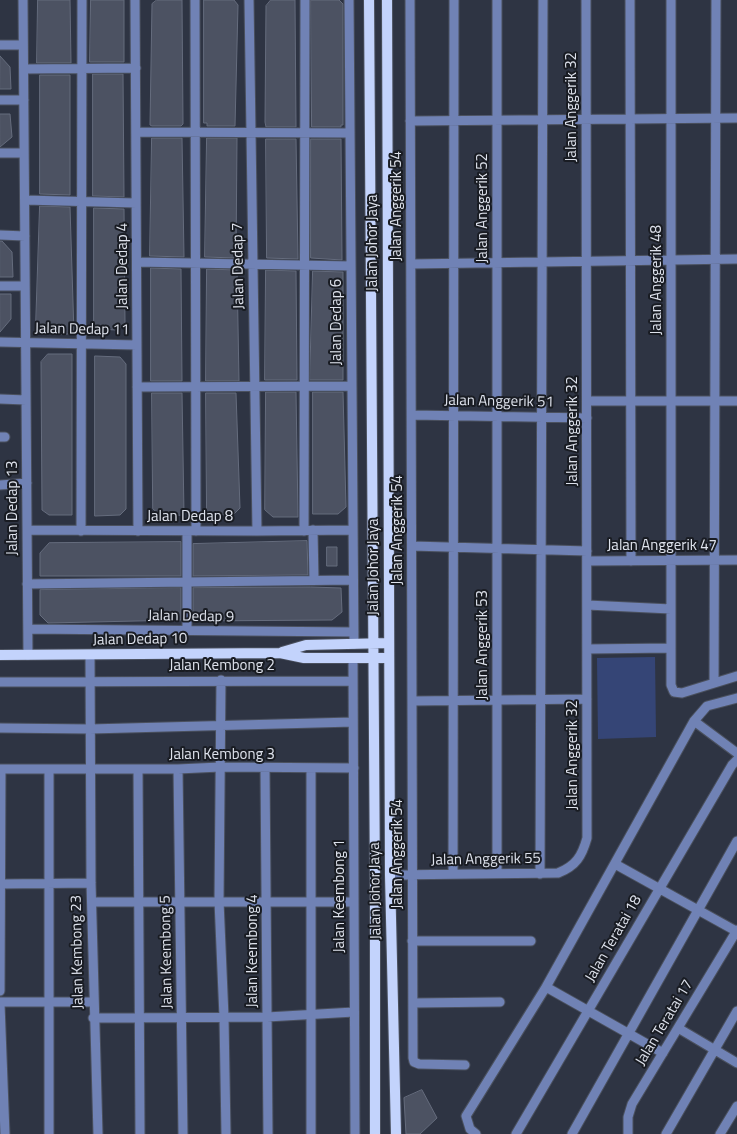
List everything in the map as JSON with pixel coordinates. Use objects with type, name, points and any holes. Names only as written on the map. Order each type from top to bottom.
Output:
[{"type":"main road","name":"Jalan Johor Jaya","points":[[369,0],[374,644],[375,1134]]},
{"type":"main road","name":"Jalan Johor Jaya","points":[[387,0],[390,876],[396,1134]]},
{"type":"main road","name":"Jalan Dedap 10","points":[[280,653],[306,645],[389,643]]},
{"type":"main road","name":"Jalan Dedap 10","points":[[0,655],[90,656],[280,653],[304,658],[389,658]]},
{"type":"street","name":"Jalan Dedap 13","points":[[23,0],[28,655]]},
{"type":"street","points":[[82,0],[82,531]]},
{"type":"street","name":"Jalan Dedap 4","points":[[135,0],[138,531]]},
{"type":"street","points":[[187,631],[187,582],[192,531],[196,387],[195,0]]},
{"type":"street","name":"Jalan Dedap 7","points":[[249,0],[257,532]]},
{"type":"street","points":[[305,0],[305,386],[309,530],[314,580]]},
{"type":"street","name":"Jalan Dedap 6","points":[[349,0],[354,644]]},
{"type":"street","name":"Jalan Anggerik 54","points":[[410,0],[413,1060],[419,1064],[465,1065]]},
{"type":"street","points":[[453,874],[454,0]]},
{"type":"street","name":"Jalan Anggerik 52","points":[[497,0],[497,416]]},
{"type":"street","points":[[540,874],[543,0]]},
{"type":"street","name":"Jalan Anggerik 32","points":[[579,860],[588,838],[586,0]]},
{"type":"street","points":[[630,0],[631,561]]},
{"type":"street","name":"Jalan Anggerik 48","points":[[671,0],[671,679],[672,689],[678,694],[714,683]]},
{"type":"street","points":[[716,0],[714,683],[737,676]]},
{"type":"street","points":[[0,45],[24,45]]},
{"type":"street","points":[[24,69],[82,67],[136,68]]},
{"type":"street","points":[[0,100],[24,100]]},
{"type":"street","points":[[410,121],[737,118]]},
{"type":"street","points":[[136,132],[350,133]]},
{"type":"street","points":[[0,153],[24,153]]},
{"type":"street","points":[[25,200],[136,203]]},
{"type":"street","points":[[0,235],[25,236]]},
{"type":"street","points":[[411,264],[737,259]]},
{"type":"street","points":[[137,262],[351,266]]},
{"type":"street","points":[[0,286],[25,286]]},
{"type":"street","name":"Jalan Dedap 11","points":[[0,342],[137,345]]},
{"type":"street","points":[[137,387],[352,386]]},
{"type":"street","points":[[0,399],[26,400]]},
{"type":"street","points":[[587,401],[737,401]]},
{"type":"street","name":"Jalan Anggerik 51","points":[[412,415],[587,418]]},
{"type":"street","name":"Jalan Anggerik 53","points":[[497,416],[497,873]]},
{"type":"street","points":[[0,485],[26,483]]},
{"type":"street","name":"Jalan Dedap 8","points":[[27,530],[257,532],[353,530]]},
{"type":"street","name":"Jalan Anggerik 47","points":[[412,546],[541,550],[631,561],[737,560]]},
{"type":"street","points":[[27,584],[353,580]]},
{"type":"street","points":[[587,605],[671,609]]},
{"type":"street","name":"Jalan Dedap 9","points":[[28,628],[354,632]]},
{"type":"street","points":[[587,649],[671,648]]},
{"type":"street","name":"Jalan Kembong 23","points":[[90,656],[93,1018],[98,1134]]},
{"type":"street","name":"Jalan Keembong 1","points":[[353,658],[355,1134]]},
{"type":"street","points":[[221,680],[219,901],[224,1017],[226,1134]]},
{"type":"street","name":"Jalan Kembong 2","points":[[0,682],[353,680]]},
{"type":"street","points":[[476,1134],[470,1129],[466,1116],[546,987],[694,721],[707,706],[737,698]]},
{"type":"street","points":[[413,701],[587,699]]},
{"type":"street","points":[[694,721],[737,753]]},
{"type":"street","points":[[0,728],[90,729],[353,722]]},
{"type":"street","name":"Jalan Teratai 18","points":[[519,1133],[588,1010],[732,765],[737,760]]},
{"type":"street","name":"Jalan Kembong 3","points":[[1,769],[178,769],[220,767],[354,768]]},
{"type":"street","name":"Jalan Keembong 4","points":[[265,768],[268,1134]]},
{"type":"street","points":[[311,768],[311,1134]]},
{"type":"street","points":[[0,991],[1,769]]},
{"type":"street","points":[[49,769],[49,1134]]},
{"type":"street","points":[[138,769],[140,1134]]},
{"type":"street","name":"Jalan Keembong 5","points":[[178,769],[183,1134]]},
{"type":"street","points":[[572,1134],[697,910],[737,842]]},
{"type":"street","name":"Jalan Anggerik 55","points":[[390,876],[558,873],[570,868],[579,860]]},
{"type":"street","points":[[615,864],[697,910],[737,930]]},
{"type":"street","points":[[0,884],[91,882]]},
{"type":"street","points":[[92,902],[354,902]]},
{"type":"street","name":"Jalan Teratai 17","points":[[628,1134],[628,1117],[632,1104],[737,930]]},
{"type":"street","points":[[412,941],[531,941]]},
{"type":"street","points":[[546,987],[663,1053]]},
{"type":"street","points":[[5,1134],[0,1003],[93,1002]]},
{"type":"street","points":[[413,1003],[500,1002]]},
{"type":"street","points":[[666,1134],[737,1011]]},
{"type":"street","points":[[93,1018],[182,1016],[267,1017],[310,1016],[354,1012]]},
{"type":"street","points":[[678,1028],[737,1063]]},
{"type":"street","points":[[720,1134],[737,1106]]},
{"type":"shaded area","points":[[655,657],[656,737],[598,739],[597,658]]},
{"type":"building","points":[[38,0],[70,0],[71,63],[37,63]]},
{"type":"building","points":[[91,0],[124,0],[124,62],[90,62]]},
{"type":"building","points":[[157,0],[182,0],[183,124],[181,126],[150,125],[152,4]]},
{"type":"building","points":[[204,0],[234,0],[238,5],[235,126],[207,126],[207,123],[204,123]]},
{"type":"building","points":[[271,0],[295,0],[296,127],[266,127],[265,122],[266,6]]},
{"type":"building","points":[[311,0],[339,0],[343,4],[343,125],[341,125],[341,127],[312,127]]},
{"type":"building","points":[[0,56],[10,67],[11,89],[0,89]]},
{"type":"building","points":[[93,74],[123,74],[124,197],[93,196]]},
{"type":"building","points":[[40,75],[70,75],[70,195],[40,194]]},
{"type":"building","points":[[0,114],[10,114],[12,137],[0,147]]},
{"type":"building","points":[[152,138],[182,138],[184,257],[150,256]]},
{"type":"building","points":[[207,138],[237,138],[236,258],[205,257]]},
{"type":"building","points":[[266,139],[296,139],[298,259],[267,258]]},
{"type":"building","points":[[311,139],[341,139],[342,260],[311,258]]},
{"type":"building","points":[[40,206],[70,207],[74,334],[48,334],[36,323]]},
{"type":"building","points":[[94,208],[124,209],[125,323],[117,330],[94,329]]},
{"type":"building","points":[[0,241],[2,241],[12,252],[13,277],[0,277]]},
{"type":"building","points":[[151,268],[181,269],[182,381],[151,381]]},
{"type":"building","points":[[207,269],[237,270],[239,381],[206,381]]},
{"type":"building","points":[[266,270],[296,271],[297,380],[265,380]]},
{"type":"building","points":[[313,271],[343,272],[343,380],[310,380]]},
{"type":"building","points":[[0,294],[11,294],[11,319],[0,332]]},
{"type":"building","points":[[48,354],[72,354],[72,515],[49,515],[42,510],[41,362]]},
{"type":"building","points":[[95,356],[120,357],[126,364],[126,509],[120,515],[95,516]]},
{"type":"building","points":[[266,392],[296,392],[298,517],[273,517],[265,510]]},
{"type":"building","points":[[313,392],[343,392],[346,507],[338,514],[313,514]]},
{"type":"building","points":[[152,393],[182,393],[184,515],[161,516],[153,509]]},
{"type":"building","points":[[206,393],[236,393],[240,508],[233,515],[207,514]]},
{"type":"building","points":[[307,541],[308,575],[193,576],[193,544]]},
{"type":"building","points":[[181,542],[181,576],[40,576],[40,553],[49,543]]},
{"type":"building","points":[[327,547],[337,547],[337,566],[327,566]]},
{"type":"building","points":[[181,588],[181,620],[48,623],[40,615],[40,590]]},
{"type":"building","points":[[193,588],[341,588],[342,612],[332,620],[193,621]]},
{"type":"building","points":[[422,1090],[437,1118],[420,1134],[406,1134],[404,1098]]}]
